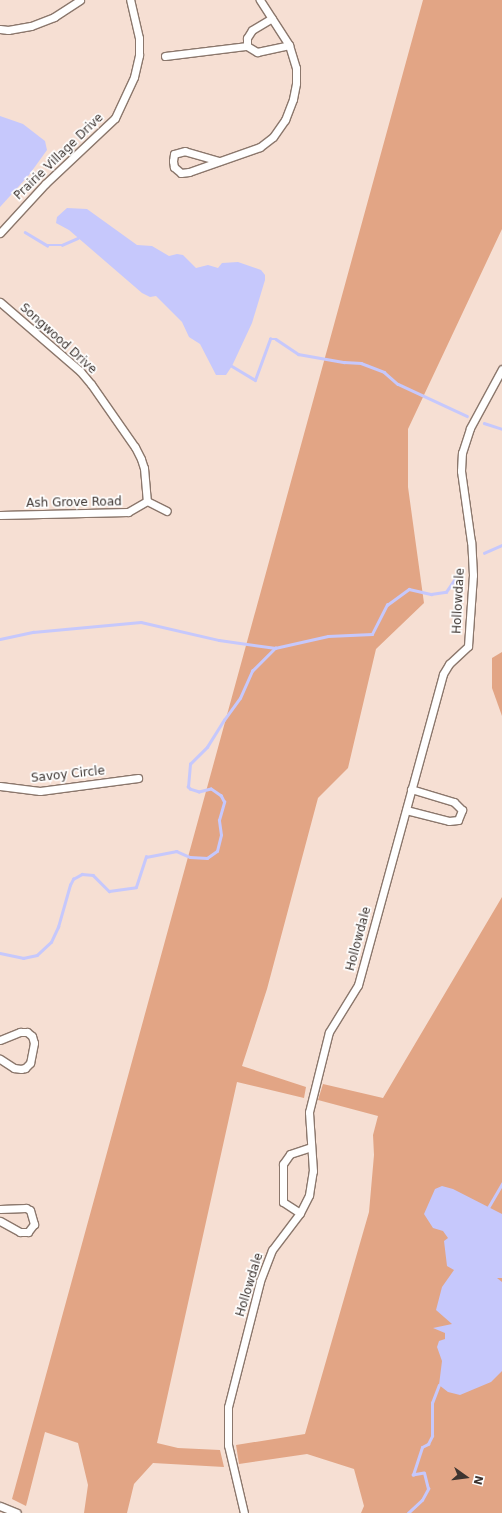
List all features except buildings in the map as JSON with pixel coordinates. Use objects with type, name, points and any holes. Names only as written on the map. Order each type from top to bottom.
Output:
[{"type":"street","points":[[0,29],[8,30],[31,26],[54,17],[80,0]]},
{"type":"street","name":"Prairie Village Drive","points":[[0,233],[45,184],[115,118],[134,77],[138,55],[139,38],[130,0]]},
{"type":"street","points":[[219,161],[185,151],[174,154],[173,161],[174,166],[181,173],[189,172],[260,147],[273,137],[285,120],[293,99],[296,83],[296,68],[289,45],[260,0]]},
{"type":"street","points":[[247,46],[247,38],[252,30],[272,18]]},
{"type":"street","points":[[165,56],[247,46],[257,52],[289,45]]},
{"type":"street","name":"Songwood Drive","points":[[0,302],[80,371],[91,384],[135,447],[141,459],[144,468],[147,502]]},
{"type":"street","name":"Hollowdale","points":[[244,1513],[228,1445],[228,1407],[260,1281],[272,1250],[300,1213],[309,1195],[313,1171],[309,1112],[329,1032],[358,985],[443,674],[450,664],[468,646],[473,575],[471,542],[461,471],[462,453],[470,428],[502,369]]},
{"type":"street","points":[[147,502],[167,511]]},
{"type":"street","name":"Ash Grove Road","points":[[0,516],[128,512],[147,502]]},
{"type":"street","name":"Savoy Circle","points":[[0,786],[40,791],[138,778]]},
{"type":"street","points":[[406,810],[449,822],[458,820],[462,810],[454,802],[412,789]]},
{"type":"street","points":[[0,1040],[20,1032],[27,1032],[32,1036],[34,1043],[30,1063],[25,1068],[14,1068],[0,1059]]},
{"type":"street","points":[[300,1213],[283,1202],[283,1164],[290,1154],[311,1147]]},
{"type":"street","points":[[0,1208],[26,1208],[30,1210],[34,1224],[28,1232],[20,1232],[0,1221]]},
{"type":"street","points":[[0,1506],[18,1513]]},
{"type":"shaded area","points":[[423,0],[502,0],[502,229],[408,429],[408,487],[424,603],[376,649],[348,768],[318,798],[267,989],[242,1066],[306,1087],[304,1098],[237,1082],[157,1443],[178,1448],[220,1450],[224,1467],[153,1463],[134,1484],[127,1513],[84,1513],[88,1485],[78,1443],[45,1432],[26,1506],[12,1499]]},
{"type":"shaded area","points":[[502,652],[502,716],[492,688],[492,658]]},
{"type":"shaded area","points":[[502,897],[502,1513],[361,1513],[364,1506],[354,1469],[307,1454],[239,1464],[236,1445],[305,1434],[369,1212],[374,1155],[373,1135],[378,1116],[318,1100],[323,1084],[383,1098]]},
{"type":"water","points":[[0,116],[23,124],[45,141],[47,150],[29,175],[0,207]]},
{"type":"water","points":[[67,208],[87,209],[137,245],[152,246],[169,256],[177,254],[183,255],[196,268],[208,265],[218,268],[222,263],[238,262],[261,270],[265,275],[265,280],[252,323],[232,366],[226,375],[216,375],[200,344],[189,337],[182,322],[156,296],[150,297],[142,293],[69,230],[56,223],[57,217]]},
{"type":"water","points":[[442,1186],[453,1189],[502,1214],[502,1278],[497,1278],[502,1282],[502,1371],[491,1382],[460,1395],[448,1392],[439,1385],[442,1361],[437,1347],[439,1341],[445,1339],[445,1333],[433,1328],[452,1324],[436,1310],[442,1287],[454,1270],[447,1266],[444,1241],[448,1238],[443,1231],[433,1228],[424,1214],[435,1189]]},
{"type":"waterway","points":[[25,232],[47,245],[62,245],[78,238]]},
{"type":"waterway","points":[[232,366],[255,380],[270,339],[276,339],[298,354],[344,362],[361,363],[384,372],[398,384],[467,416]]},
{"type":"waterway","points":[[484,423],[502,429]]},
{"type":"waterway","points":[[484,553],[502,545]]},
{"type":"waterway","points":[[0,639],[33,632],[141,622],[219,640],[275,648],[328,636],[372,634],[387,605],[409,589],[431,594],[446,592],[454,580],[461,575]]},
{"type":"waterway","points":[[0,953],[23,958],[37,955],[51,942],[58,927],[70,885],[73,879],[82,874],[93,875],[109,891],[136,887],[146,857],[176,851],[190,857],[207,858],[217,851],[221,835],[219,820],[224,802],[221,796],[211,789],[199,792],[188,787],[190,764],[207,747],[240,698],[252,671],[275,648]]},
{"type":"waterway","points":[[488,1208],[502,1184]]},
{"type":"waterway","points":[[408,1513],[422,1500],[428,1489],[424,1473],[413,1475],[422,1447],[428,1444],[432,1436],[432,1403],[439,1385]]}]
